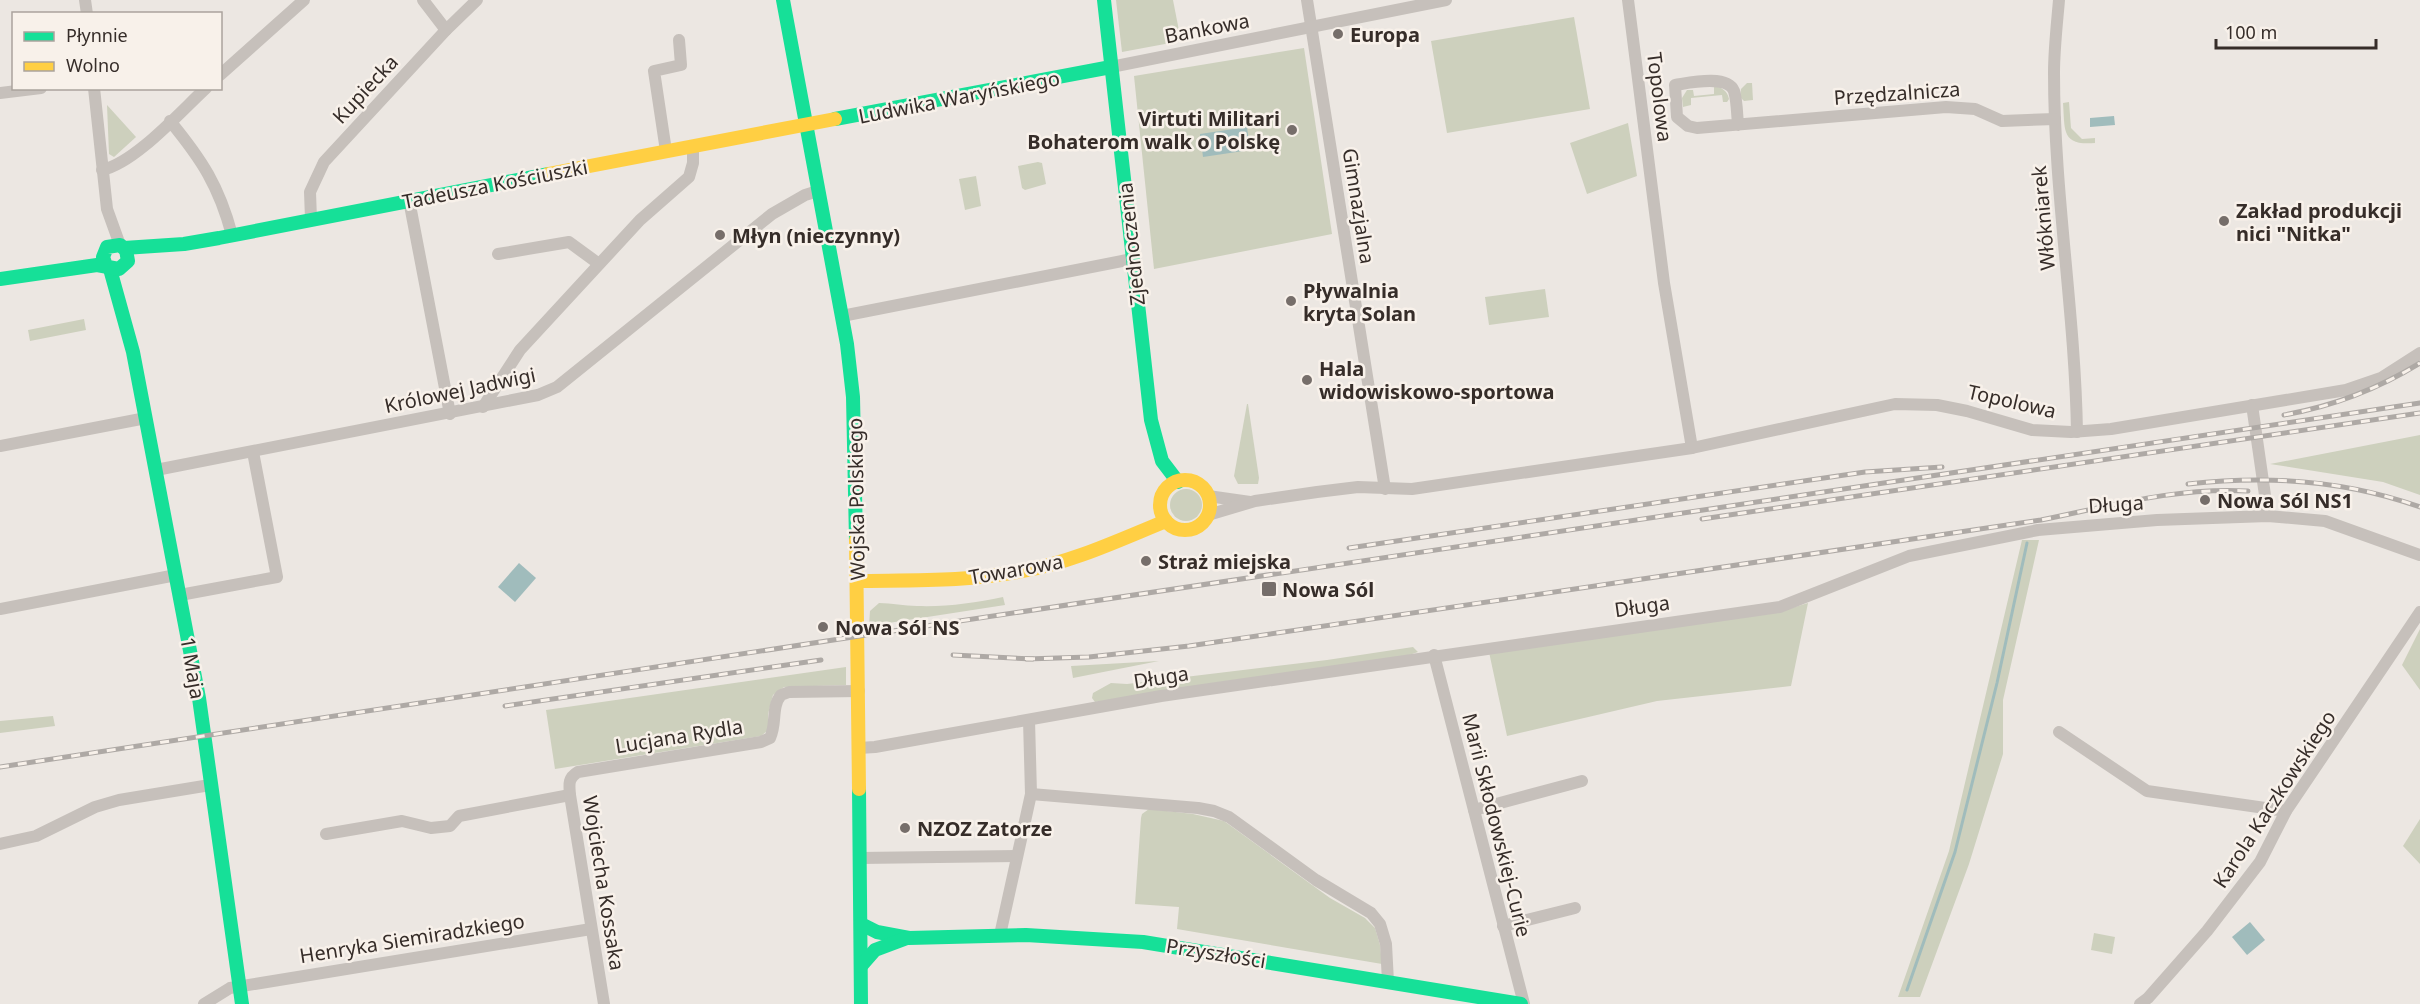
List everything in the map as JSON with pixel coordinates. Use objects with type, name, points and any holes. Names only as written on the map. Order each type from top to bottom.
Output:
[{"type":"street","points":[[222,73],[304,0]]},
{"type":"street","points":[[423,0],[446,30]]},
{"type":"street","name":"Kupiecka","points":[[311,219],[310,192],[324,162],[446,30],[477,0]]},
{"type":"street","name":"Wojska Polskiego","points":[[783,0],[842,315],[853,397],[860,748],[861,1004]]},
{"type":"street","name":"Zjednoczenia","points":[[1104,0],[1154,435],[1164,467],[1178,482]]},
{"type":"street","name":"Gimnazjalna","points":[[1307,0],[1385,489]]},
{"type":"street","name":"Bankowa","points":[[1111,67],[1446,0]]},
{"type":"street","name":"Topolowa","points":[[1628,0],[1664,283],[1692,448]]},
{"type":"street","name":"Włókniarek","points":[[2059,0],[2054,72],[2055,119],[2075,360],[2077,432]]},
{"type":"street","points":[[666,151],[654,71],[681,65],[679,40]]},
{"type":"street","name":"Ludwika Waryńskiego","points":[[807,126],[1111,67]]},
{"type":"street","name":"Przędzalnicza","points":[[1738,124],[1734,92],[1728,84],[1715,81],[1674,85],[1677,117],[1682,123],[1697,128],[1956,106],[1975,109],[2002,122],[2055,119]]},
{"type":"street","points":[[0,93],[25,90]]},
{"type":"street","points":[[93,90],[115,257]]},
{"type":"street","points":[[102,170],[112,168],[128,159],[204,90]]},
{"type":"street","points":[[170,121],[211,176],[232,236]]},
{"type":"street","name":"Tadeusza Kościuszki","points":[[0,279],[807,126]]},
{"type":"street","points":[[483,407],[520,350],[640,220],[689,177],[693,163],[693,146]]},
{"type":"street","name":"Królowej Jadwigi","points":[[156,470],[538,396],[557,387],[772,214],[796,199],[818,191]]},
{"type":"street","points":[[409,200],[450,414]]},
{"type":"street","points":[[498,254],[569,242],[599,264]]},
{"type":"street","name":"1 Maja","points":[[115,257],[199,698],[242,1004]]},
{"type":"street","points":[[842,315],[1132,259]]},
{"type":"street","name":"Topolowa","points":[[1385,489],[1412,489],[1692,448],[1870,408],[1914,403],[1955,408],[2032,430],[2077,432],[2111,429],[2361,386],[2381,378],[2420,353]]},
{"type":"street","points":[[2252,405],[2268,516]]},
{"type":"street","points":[[0,446],[146,418]]},
{"type":"street","points":[[180,595],[277,577],[253,452]]},
{"type":"street","points":[[1185,480],[1199,484],[1208,495],[1210,508],[1208,515],[1199,526],[1185,530],[1171,526],[1162,515],[1161,501],[1167,489],[1178,482],[1185,480]]},
{"type":"street","points":[[1208,515],[1251,502],[1358,488],[1385,489]]},
{"type":"street","points":[[1208,495],[1251,502]]},
{"type":"street","name":"Długa","points":[[860,748],[1161,696],[1780,607],[1909,556],[2038,530],[2157,520],[2268,516],[2325,521],[2420,555]]},
{"type":"street","name":"Towarowa","points":[[857,581],[946,580],[1024,571],[1084,555],[1166,521]]},
{"type":"street","points":[[0,609],[176,575]]},
{"type":"street","name":"Karola Kaczkowskiego","points":[[2145,1002],[2207,932],[2260,862],[2286,812],[2420,612]]},
{"type":"street","name":"Marii Skłodowskiej-Curie","points":[[1434,655],[1522,1004]]},
{"type":"street","name":"Lucjana Rydla","points":[[578,772],[761,742],[770,738],[775,728],[775,708],[781,695],[789,692],[859,691]]},
{"type":"street","points":[[1000,935],[1031,794],[1029,720]]},
{"type":"street","points":[[2059,732],[2147,791],[2286,812]]},
{"type":"street","name":"Wojciecha Kossaka","points":[[578,772],[572,776],[569,783],[570,795],[604,1004]]},
{"type":"street","points":[[1474,810],[1582,781]]},
{"type":"street","points":[[0,844],[36,836],[95,807],[119,800],[210,785]]},
{"type":"street","points":[[1031,794],[1198,808],[1228,817],[1316,880],[1371,913],[1380,924],[1386,944],[1388,982]]},
{"type":"street","points":[[326,834],[402,821],[431,828],[450,825],[459,816],[570,795]]},
{"type":"street","points":[[860,858],[1017,856]]},
{"type":"street","points":[[1503,926],[1575,908]]},
{"type":"street","name":"Przyszłości","points":[[861,924],[877,932],[909,938],[1000,935],[1079,936],[1143,942],[1388,982],[1434,996],[1522,1004]]},
{"type":"street","name":"Henryka Siemiradzkiego","points":[[204,1004],[223,991],[239,986],[591,929]]},
{"type":"street","name":"Przyszłości","points":[[861,966],[875,950],[909,938]]},
{"type":"green space","points":[[1116,0],[1173,0],[1181,41],[1122,52]]},
{"type":"green space","points":[[1574,17],[1590,109],[1447,133],[1431,41]]},
{"type":"green space","points":[[1304,48],[1332,234],[1154,269],[1134,76]]},
{"type":"green space","points":[[1747,83],[1752,83],[1753,100],[1744,101],[1740,97],[1741,89]]},
{"type":"green space","points":[[1714,86],[1725,91],[1729,99],[1727,102],[1723,102],[1722,95],[1691,98],[1691,105],[1683,107],[1682,98],[1687,90],[1693,90],[1694,96],[1714,94]]},
{"type":"green space","points":[[2069,102],[2071,128],[2082,139],[2095,138],[2095,143],[2076,142],[2070,139],[2065,128],[2063,103]]},
{"type":"green space","points":[[107,105],[136,137],[114,157],[109,154]]},
{"type":"green space","points":[[1628,123],[1637,176],[1587,194],[1570,143]]},
{"type":"green space","points":[[1042,163],[1046,184],[1025,190],[1022,188],[1018,166]]},
{"type":"green space","points":[[976,176],[981,206],[965,210],[959,179]]},
{"type":"green space","points":[[1545,289],[1549,317],[1489,325],[1485,297]]},
{"type":"green space","points":[[84,319],[86,330],[30,341],[28,330]]},
{"type":"green space","points":[[1247,404],[1259,478],[1258,484],[1238,484],[1234,476]]},
{"type":"green space","points":[[2420,435],[2420,495],[2383,482],[2270,464]]},
{"type":"green space","points":[[1186,489],[1197,494],[1202,505],[1197,516],[1186,521],[1175,516],[1170,505],[1175,494]]},
{"type":"green space","points":[[2022,540],[2039,540],[2003,700],[2003,754],[1969,864],[1920,997],[1898,997],[1949,851]]},
{"type":"green space","points":[[1003,597],[1005,605],[869,626],[870,611],[879,603],[939,606]]},
{"type":"green space","points":[[1808,603],[1791,686],[1657,701],[1507,736],[1489,652],[1785,610]]},
{"type":"green space","points":[[2420,629],[2420,690],[2402,665]]},
{"type":"green space","points":[[1413,647],[1418,652],[1409,655],[1095,702],[1092,698],[1093,693],[1111,683],[1127,684],[1327,660]]},
{"type":"green space","points":[[1159,661],[1073,678],[1071,666]]},
{"type":"green space","points":[[846,667],[846,685],[784,687],[773,695],[768,714],[768,730],[761,736],[555,769],[546,710]]},
{"type":"green space","points":[[53,716],[55,726],[0,733],[0,721]]},
{"type":"green space","points":[[1149,809],[1193,814],[1224,821],[1330,898],[1365,918],[1375,928],[1382,964],[1177,929],[1179,907],[1135,904],[1141,818],[1142,814]]},
{"type":"green space","points":[[2420,819],[2420,864],[2403,846]]},
{"type":"green space","points":[[2094,933],[2115,937],[2112,954],[2091,950]]},
{"type":"water","points":[[2114,116],[2115,125],[2090,127],[2090,118]]},
{"type":"water","points":[[1247,127],[1250,150],[1203,157],[1200,134]]},
{"type":"water","points":[[519,563],[536,578],[515,602],[498,587]]},
{"type":"water","points":[[2250,922],[2265,940],[2247,955],[2232,937]]},
{"type":"waterway","points":[[1907,990],[1955,852],[1997,683],[2027,543]]},
{"type":"railway","points":[[2284,415],[2320,407],[2355,395],[2388,381],[2420,363]]},
{"type":"railway","points":[[0,767],[2420,403]]},
{"type":"railway","points":[[1702,519],[2420,413]]},
{"type":"railway","points":[[1349,548],[1865,472],[1942,467]]},
{"type":"railway","points":[[2188,484],[2247,480],[2306,482],[2363,491],[2420,507]]},
{"type":"railway","points":[[1026,659],[1089,657],[1189,646],[2041,520],[2169,495],[2248,491]]},
{"type":"railway","points":[[953,655],[1033,659]]},
{"type":"railway","points":[[505,706],[821,660]]},
{"type":"traffic: fast","points":[[783,0],[847,344],[853,397],[856,540]]},
{"type":"traffic: fast","points":[[1104,0],[1151,420],[1162,461],[1178,482]]},
{"type":"traffic: fast","points":[[835,119],[1111,67]]},
{"type":"traffic: fast","points":[[124,248],[184,244],[219,238],[548,174]]},
{"type":"traffic: fast","points":[[0,279],[97,265],[119,269],[128,261],[126,250],[120,245],[107,247],[103,257],[106,266]]},
{"type":"traffic: fast","points":[[110,269],[133,352],[199,698],[242,1004]]},
{"type":"traffic: fast","points":[[859,789],[861,1004]]},
{"type":"traffic: fast","points":[[861,924],[877,932],[909,938],[1026,935],[1143,942],[1521,1004]]},
{"type":"traffic: fast","points":[[861,966],[875,950],[907,938]]},
{"type":"traffic: slow","points":[[548,174],[835,119]]},
{"type":"traffic: slow","points":[[1185,480],[1194,482],[1205,491],[1210,505],[1208,514],[1199,525],[1185,530],[1176,528],[1165,519],[1160,505],[1162,496],[1171,485],[1185,480]]},
{"type":"traffic: slow","points":[[857,581],[961,579],[1023,571],[1078,556],[1166,521]]},
{"type":"traffic: slow","points":[[856,540],[859,789]]},
{"type":"place","name":"Europa","points":[[1338,34]]},
{"type":"place","name":"Virtuti Militari Bohaterom walk o Polskę","points":[[1292,130]]},
{"type":"place","name":"Zakład produkcji nici \"Nitka\"","points":[[2224,221]]},
{"type":"place","name":"Młyn (nieczynny)","points":[[720,235]]},
{"type":"place","name":"Pływalnia kryta Solan","points":[[1291,301]]},
{"type":"place","name":"Hala widowiskowo-sportowa","points":[[1307,380]]},
{"type":"place","name":"Nowa Sól NS1","points":[[2205,500]]},
{"type":"place","name":"Straż miejska","points":[[1146,561]]},
{"type":"place","name":"Nowa Sól","points":[[1269,589]]},
{"type":"place","name":"Nowa Sól NS","points":[[823,627]]},
{"type":"place","name":"NZOZ Zatorze","points":[[905,828]]}]
